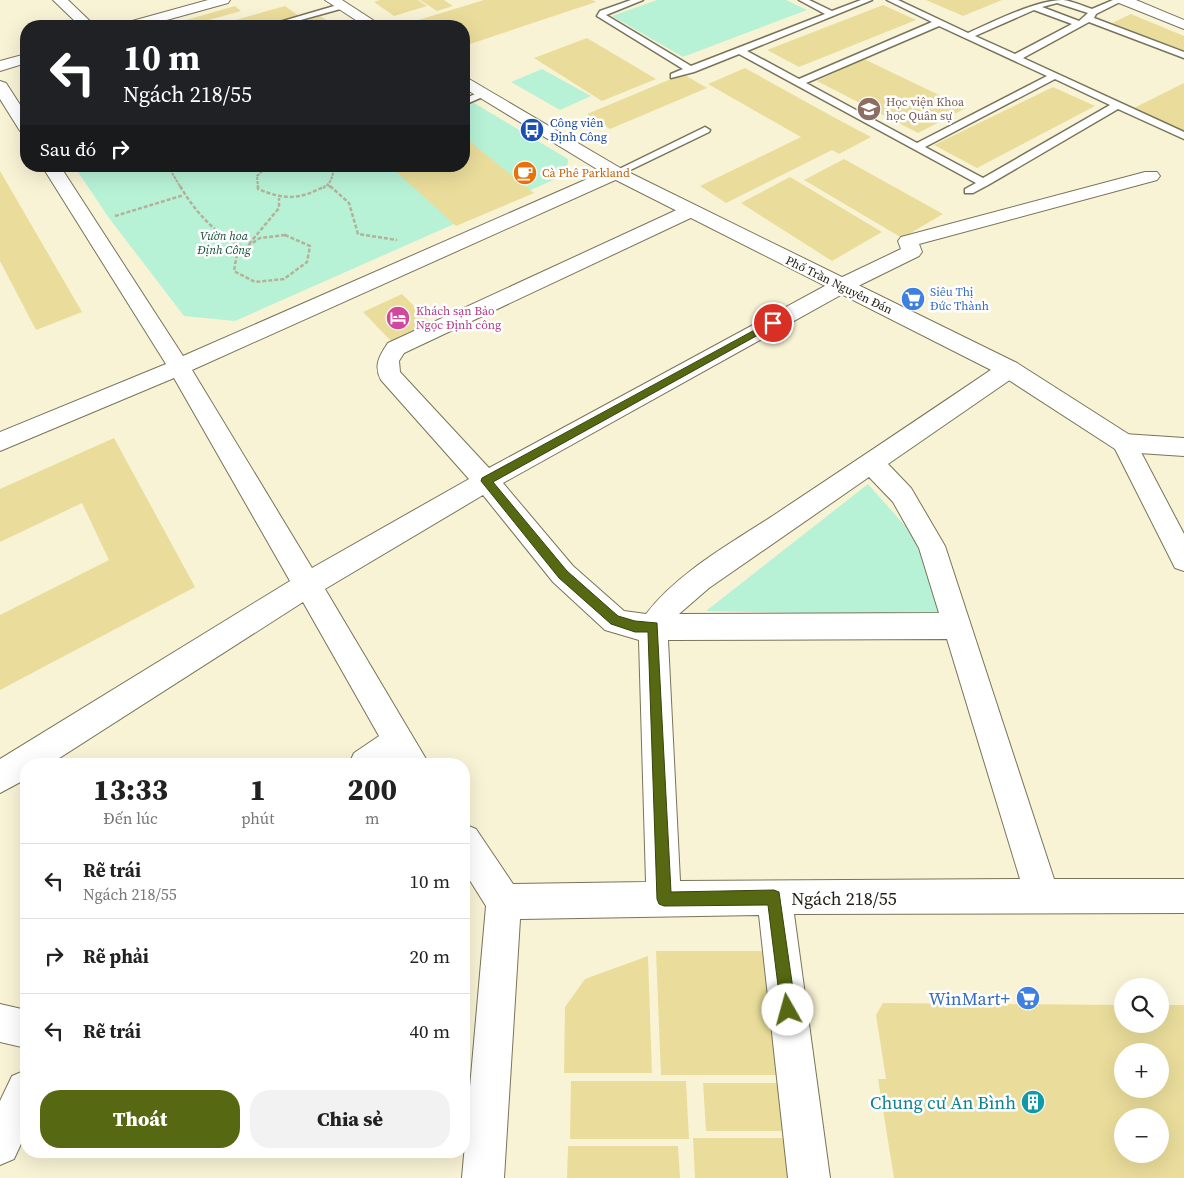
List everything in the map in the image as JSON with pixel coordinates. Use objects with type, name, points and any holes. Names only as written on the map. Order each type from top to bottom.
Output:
[{"type":"street","points":[[60,0],[82,20]]},
{"type":"street","points":[[151,20],[223,0]]},
{"type":"street","points":[[1124,0],[1184,26]]},
{"type":"street","points":[[337,3],[364,20]]},
{"type":"street","points":[[0,66],[20,60]]},
{"type":"street","name":"Phố Trần Nguyên Đán","points":[[470,84],[616,173],[1009,370],[1124,443]]},
{"type":"street","points":[[0,86],[20,118]]},
{"type":"street","points":[[55,172],[178,367],[405,752],[385,758]]},
{"type":"street","points":[[0,442],[178,367],[616,173]]},
{"type":"street","points":[[30,758],[307,584],[486,481],[841,286],[912,252],[908,241],[1151,176]]},
{"type":"street","points":[[690,211],[396,348],[388,361],[389,374],[486,481],[563,574],[615,620],[635,627],[957,626]]},
{"type":"street","points":[[664,899],[653,627],[668,607],[699,580],[870,462],[1009,370]]},
{"type":"street","points":[[1124,443],[1184,447]]},
{"type":"street","points":[[1124,443],[1184,560]]},
{"type":"street","points":[[870,462],[902,495],[932,546],[1043,898]]},
{"type":"street","points":[[0,777],[20,764]]},
{"type":"street","points":[[470,850],[504,902],[483,1178]]},
{"type":"street","name":"Ngách 218/55","points":[[504,902],[774,897],[1043,898],[1184,896]]},
{"type":"street","points":[[774,897],[809,1178]]},
{"type":"street","points":[[0,1023],[20,1028]]},
{"type":"street","points":[[0,1145],[20,1103]]},
{"type":"lane","points":[[640,0],[603,13],[601,16],[691,70]]},
{"type":"lane","points":[[803,0],[830,14]]},
{"type":"lane","points":[[674,76],[868,0]]},
{"type":"lane","points":[[891,0],[1184,136]]},
{"type":"lane","points":[[968,36],[1034,7],[1059,0],[1184,56]]},
{"type":"lane","points":[[1017,57],[1120,0]]},
{"type":"lane","points":[[287,20],[337,3]]},
{"type":"lane","points":[[1034,7],[1078,24]]},
{"type":"lane","points":[[800,82],[940,22]]},
{"type":"lane","points":[[741,51],[984,182]]},
{"type":"lane","points":[[919,146],[1054,76]]},
{"type":"lane","points":[[470,99],[484,93]]},
{"type":"lane","points":[[969,191],[1118,105]]},
{"type":"lane","points":[[616,173],[705,130]]},
{"type":"path","points":[[171,172],[184,195],[215,230],[244,249]]},
{"type":"path","points":[[262,172],[257,176],[258,189],[279,198],[310,195],[328,185],[334,172]]},
{"type":"path","points":[[328,185],[349,203],[358,234],[404,241]]},
{"type":"path","points":[[109,218],[184,195]]},
{"type":"path","points":[[244,249],[260,238],[286,235],[310,246],[307,262],[284,279],[256,282],[234,270],[237,253],[244,249],[264,228],[279,208],[279,198]]},
{"type":"green space","points":[[657,0],[786,0],[807,10],[683,57],[612,16]]},
{"type":"green space","points":[[542,69],[591,96],[560,110],[511,82]]},
{"type":"green space","name":"Vườn hoa Định Công","points":[[470,101],[568,159],[567,174],[235,321],[184,316],[109,218],[78,172],[470,172]]},
{"type":"green space","points":[[868,484],[922,545],[944,616],[706,611]]},
{"type":"building","points":[[380,0],[418,0],[427,6],[394,16],[374,2]]},
{"type":"building","points":[[420,0],[444,0],[453,6],[437,11]]},
{"type":"building","points":[[484,0],[592,0],[596,2],[470,44],[470,20],[418,20]]},
{"type":"building","points":[[926,0],[1002,0],[963,16]]},
{"type":"building","points":[[883,5],[916,20],[799,67],[767,50]]},
{"type":"building","points":[[235,6],[241,11],[209,20],[186,20]]},
{"type":"building","points":[[285,6],[299,16],[285,20],[235,20]]},
{"type":"building","points":[[1131,14],[1184,36],[1184,53],[1112,23]]},
{"type":"building","points":[[320,16],[326,20],[307,20]]},
{"type":"building","points":[[587,38],[656,79],[602,101],[534,58]]},
{"type":"building","points":[[864,59],[966,108],[918,133],[817,81]]},
{"type":"building","points":[[745,68],[871,137],[839,154],[832,150],[726,203],[700,186],[801,137],[708,84]]},
{"type":"building","points":[[683,74],[707,88],[610,129],[587,114]]},
{"type":"building","points":[[1184,83],[1184,133],[1132,109]]},
{"type":"building","points":[[1053,87],[1095,106],[977,168],[934,145]]},
{"type":"building","points":[[470,142],[534,193],[456,226],[397,172],[470,172]]},
{"type":"building","points":[[844,159],[943,214],[902,238],[804,180]]},
{"type":"building","points":[[0,171],[82,312],[36,330],[0,261]]},
{"type":"building","points":[[790,177],[882,232],[832,261],[741,203]]},
{"type":"building","name":"Khách sạn Bảo Ngọc Định công","points":[[402,294],[432,324],[393,343],[363,312]]},
{"type":"building","points":[[114,438],[195,587],[0,690],[0,615],[109,560],[82,503],[0,542],[0,489]]},
{"type":"building","points":[[656,951],[767,951],[781,1075],[661,1075]]},
{"type":"building","points":[[648,956],[652,1073],[564,1073],[565,1007],[585,979]]},
{"type":"building","name":"Chung cư An Bình","points":[[883,1003],[1114,1005],[1114,1033],[1169,1033],[1169,1005],[1184,1005],[1184,1178],[894,1178],[878,1079],[886,1079],[876,1015]]},
{"type":"building","points":[[571,1081],[686,1081],[689,1139],[570,1139]]},
{"type":"building","points":[[703,1083],[792,1083],[798,1131],[706,1131]]},
{"type":"building","points":[[693,1138],[789,1138],[793,1178],[695,1178]]},
{"type":"building","points":[[568,1146],[678,1146],[680,1178],[567,1178]]},
{"type":"place","name":"Học viện Khoa học Quân sự","points":[[869,109]]},
{"type":"place","name":"Công viên Định Công","points":[[532,130]]},
{"type":"place","name":"Cà Phê Parkland","points":[[525,173]]},
{"type":"place","name":"Siêu Thị Đức Thành","points":[[913,299]]},
{"type":"place","name":"Khách sạn Bảo Ngọc Định công","points":[[398,318]]},
{"type":"place","name":"WinMart+","points":[[1028,998]]},
{"type":"place","name":"Chung cư An Bình","points":[[1033,1102]]},
{"type":"route","points":[[773,323],[486,481],[563,574],[615,620],[635,627],[653,627],[664,899],[774,897],[788,1010]]}]
